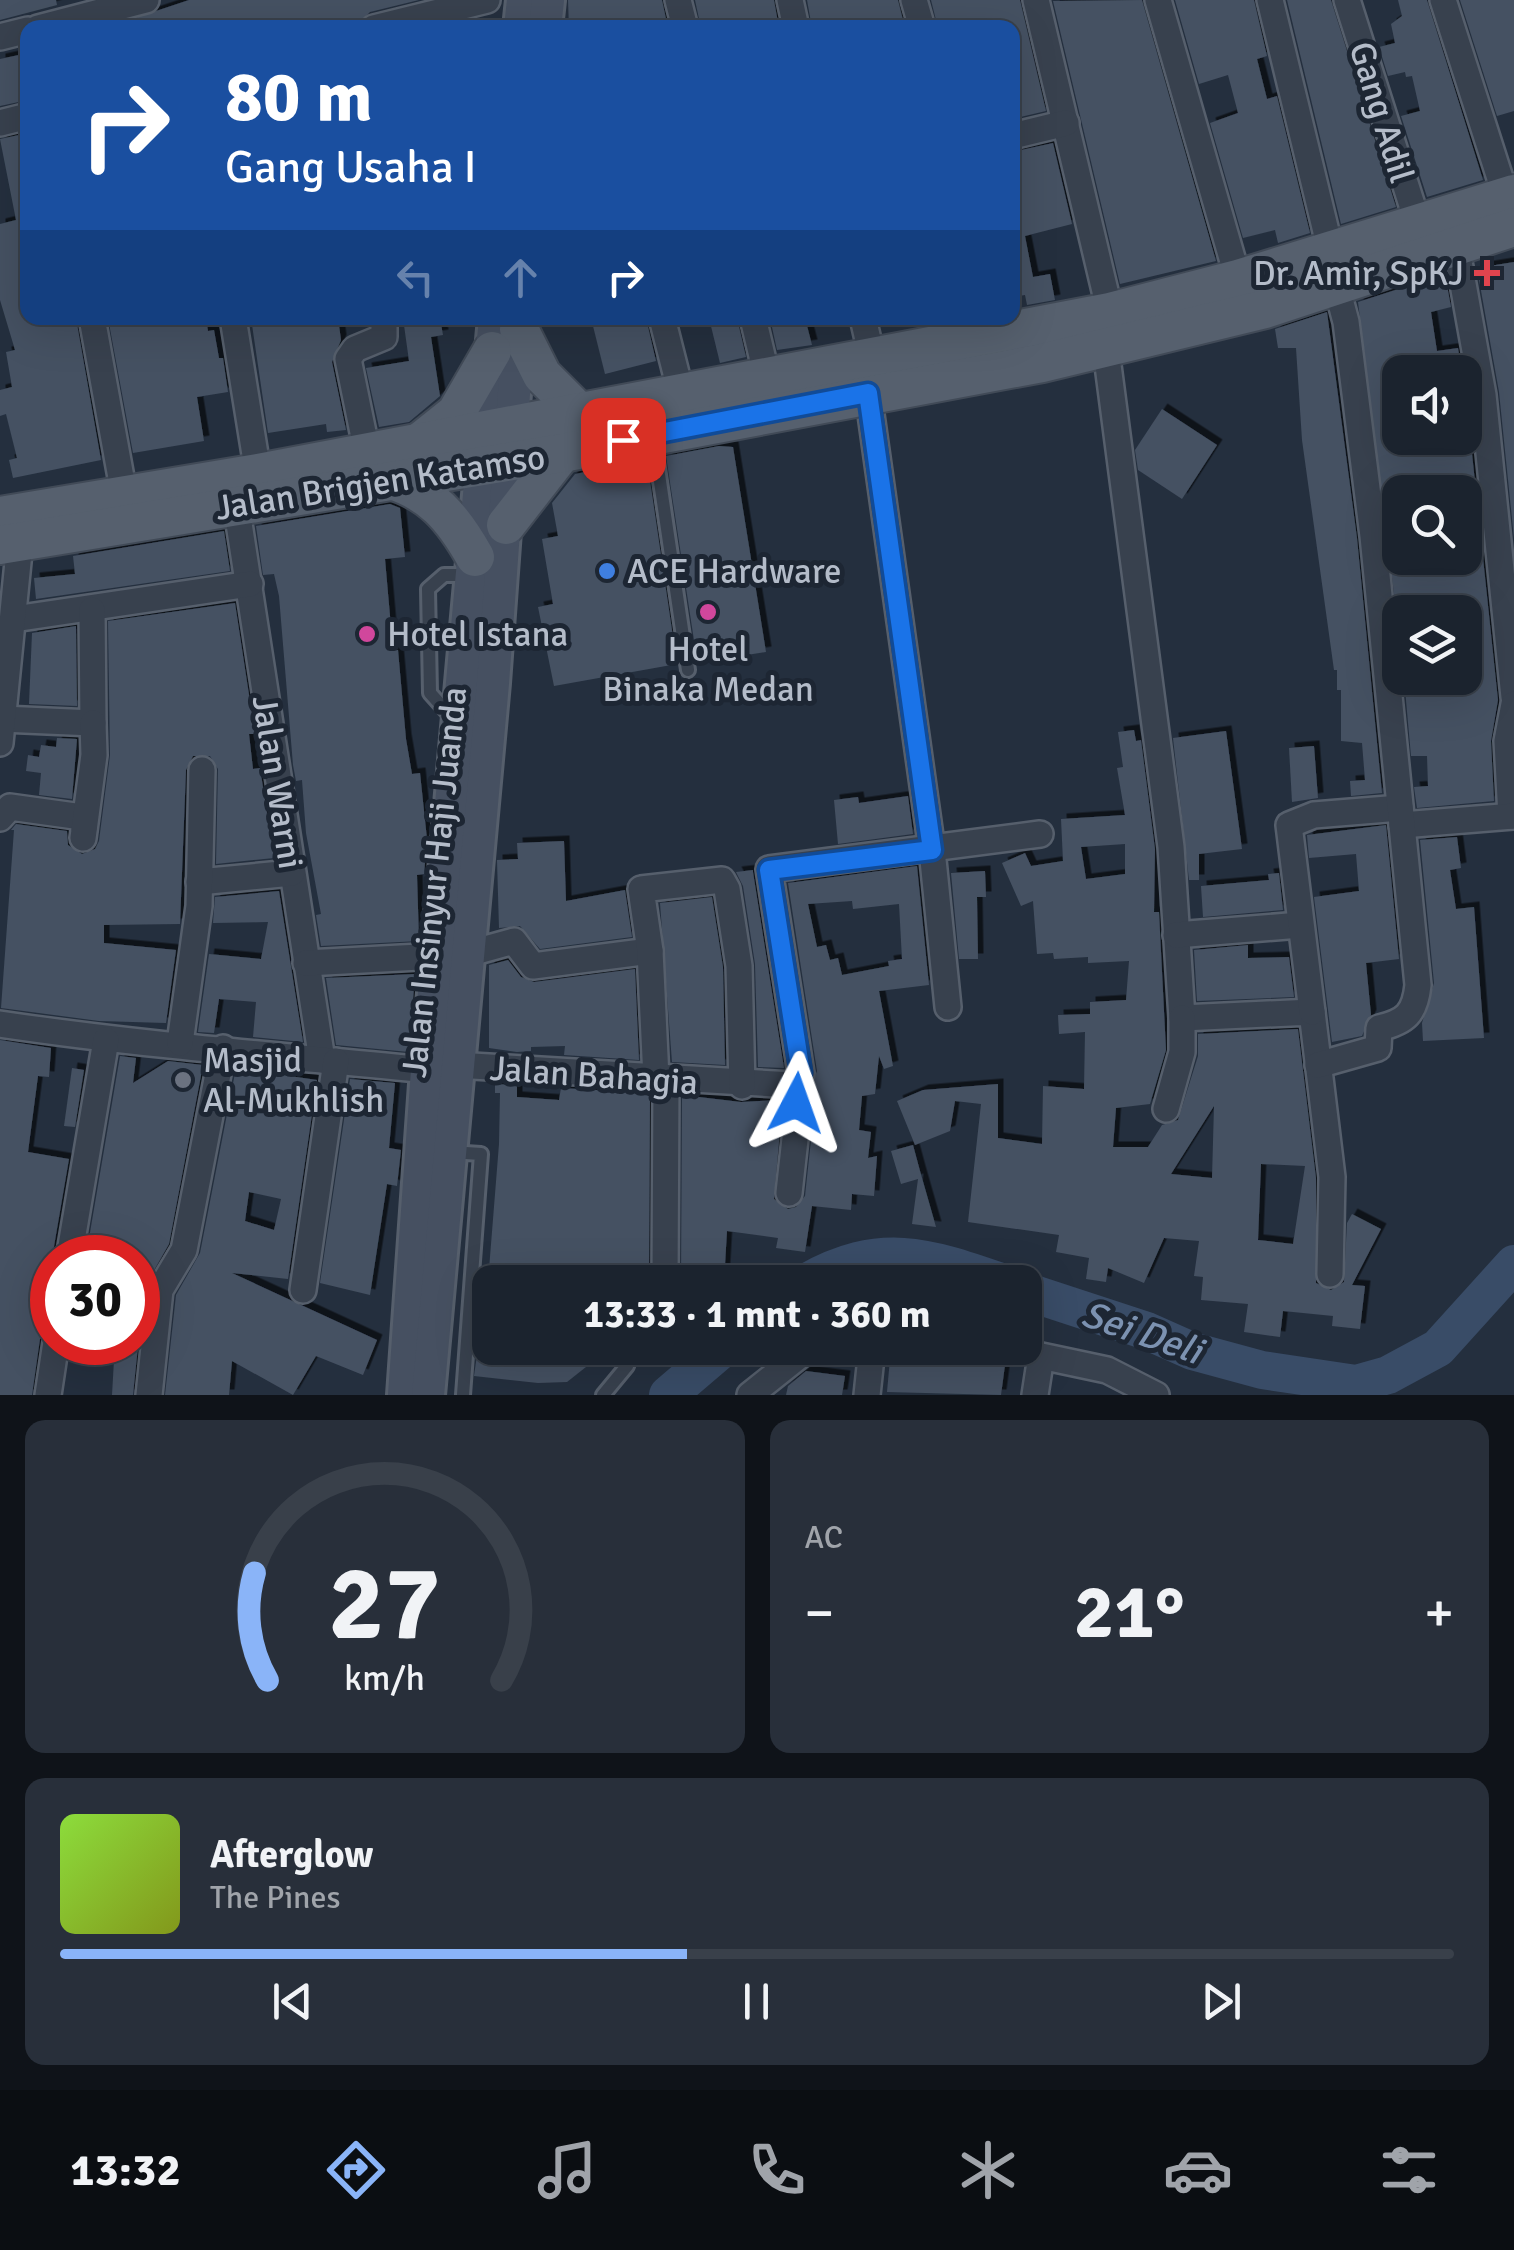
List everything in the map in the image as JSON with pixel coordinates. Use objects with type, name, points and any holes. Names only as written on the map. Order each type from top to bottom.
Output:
[{"type":"main road","name":"Jalan Brigjen Katamso","points":[[1108,331],[1238,279],[1330,248],[1418,224],[1511,206]]},
{"type":"main road","name":"Jalan Brigjen Katamso","points":[[5,522],[236,504],[377,465],[419,442],[498,445],[562,453],[654,434],[870,375],[1337,288],[1456,245],[1511,206]]},
{"type":"main road","points":[[419,442],[456,413],[483,374],[506,329],[542,376],[578,412]]},
{"type":"main road","name":"Jalan Insinyur Haji Juanda","points":[[453,955],[462,727],[474,566],[498,445],[506,329]]},
{"type":"main road","name":"Jalan Brigjen Katamso","points":[[62,520],[124,494],[258,473],[377,465],[498,445],[578,412],[681,392],[767,377],[870,375]]},
{"type":"main road","name":"Jalan Insinyur Haji Juanda","points":[[404,1395],[506,525],[498,445]]},
{"type":"main road","points":[[506,525],[562,453]]},
{"type":"main road","points":[[377,465],[433,499],[452,519],[474,566]]},
{"type":"main road","name":"Jalan Insinyur Haji Juanda","points":[[428,1395],[448,1152],[442,1068]]},
{"type":"street","points":[[61,20],[102,6],[146,0]]},
{"type":"street","points":[[406,20],[487,0]]},
{"type":"street","points":[[1036,0],[1066,123],[1108,331],[1169,828],[1182,1052],[1166,1108]]},
{"type":"street","points":[[1158,0],[1238,279]]},
{"type":"street","points":[[1270,0],[1330,248]]},
{"type":"street","name":"Gang Adil","points":[[1347,0],[1418,224]]},
{"type":"street","points":[[1443,0],[1511,206]]},
{"type":"street","points":[[1020,134],[1066,123]]},
{"type":"street","points":[[1330,1274],[1332,1176],[1289,826],[1314,815],[1512,816],[1507,741],[1514,701],[1483,395],[1456,245]]},
{"type":"street","points":[[1318,1065],[1374,1052],[1379,1044],[1379,1028],[1397,1025],[1416,1004],[1371,516],[1346,322],[1337,288]]},
{"type":"street","points":[[93,325],[124,494]]},
{"type":"street","points":[[234,325],[258,473]]},
{"type":"street","points":[[377,465],[348,360],[355,349],[384,338],[384,325]]},
{"type":"street","points":[[664,325],[681,392]]},
{"type":"street","points":[[755,325],[767,377]]},
{"type":"street","points":[[864,325],[932,850],[948,1007]]},
{"type":"street","name":"Jalan Warni","points":[[236,504],[306,963],[329,1061],[303,1290]]},
{"type":"street","points":[[5,522],[14,620],[1,731],[93,723]]},
{"type":"street","points":[[14,620],[250,584]]},
{"type":"street","points":[[0,818],[10,806],[82,818],[83,833],[94,756],[92,610]]},
{"type":"street","points":[[180,1043],[199,882],[202,770]]},
{"type":"street","points":[[789,1193],[796,1130],[792,1085],[801,1073],[769,870],[1040,834]]},
{"type":"street","points":[[199,882],[292,873]]},
{"type":"street","points":[[665,1265],[661,1079],[642,887],[710,878],[724,883],[739,966],[742,1086]]},
{"type":"street","points":[[1176,935],[1300,925]]},
{"type":"street","points":[[306,963],[453,955],[514,941],[533,966],[650,951]]},
{"type":"street","points":[[1182,1018],[1312,1012]]},
{"type":"street","name":"Jalan Bahagia","points":[[0,1024],[106,1040],[180,1043],[329,1061],[742,1086],[792,1085]]},
{"type":"street","points":[[72,1235],[106,1040]]},
{"type":"street","points":[[149,1395],[160,1290],[184,1250],[223,1048]]},
{"type":"street","points":[[1042,1349],[1108,1370],[1156,1395]]},
{"type":"street","points":[[48,1395],[53,1365]]},
{"type":"street","points":[[750,1395],[788,1365]]},
{"type":"street","points":[[866,1395],[870,1365]]},
{"type":"street","points":[[1034,1365],[1035,1395]]},
{"type":"lane","points":[[654,434],[688,670]]},
{"type":"lane","points":[[462,727],[437,706],[430,693],[428,590],[444,575],[474,566]]},
{"type":"lane","points":[[448,1152],[481,1154],[464,1395]]},
{"type":"lane","points":[[604,1395],[627,1365]]},
{"type":"building","points":[[0,0],[56,0],[57,5],[0,20]]},
{"type":"building","points":[[189,0],[419,0],[370,12],[362,20],[129,20]]},
{"type":"building","points":[[568,0],[662,0],[666,20],[569,20]]},
{"type":"building","points":[[695,0],[774,0],[778,20],[699,20]]},
{"type":"building","points":[[807,0],[898,0],[903,20],[811,20]]},
{"type":"building","points":[[931,0],[1020,0],[1046,111],[1020,117],[1020,20],[936,20]]},
{"type":"building","points":[[1142,0],[1216,261],[1120,284],[1053,1]]},
{"type":"building","points":[[1175,0],[1254,0],[1267,56],[1257,59],[1267,99],[1277,96],[1310,233],[1278,243],[1275,230],[1243,238],[1210,123],[1238,113],[1228,75],[1199,84]]},
{"type":"building","points":[[1287,0],[1331,0],[1396,207],[1341,224]]},
{"type":"building","points":[[1398,0],[1427,0],[1483,180],[1427,197],[1401,116],[1420,111],[1412,76],[1406,77],[1405,72],[1388,76],[1379,47],[1395,43],[1391,24],[1402,16]]},
{"type":"building","points":[[1460,0],[1514,0],[1514,111],[1497,116]]},
{"type":"building","points":[[20,55],[20,102],[0,106],[0,59]]},
{"type":"building","points":[[20,135],[20,325],[77,325],[101,460],[13,478],[9,460],[17,458],[6,414],[0,416],[0,390],[12,387],[6,352],[15,350],[0,300],[0,224],[16,220],[0,139]]},
{"type":"building","points":[[1053,143],[1072,224],[1025,236],[1033,277],[1050,274],[1055,300],[1027,305],[1025,295],[1020,296],[1020,150]]},
{"type":"building","points":[[1514,262],[1514,538],[1499,392],[1477,268]]},
{"type":"building","points":[[1445,274],[1451,307],[1431,312],[1437,351],[1458,348],[1459,355],[1382,355],[1382,455],[1472,455],[1474,475],[1382,475],[1382,496],[1358,302]]},
{"type":"building","points":[[1327,312],[1357,538],[1382,793],[1351,796],[1350,781],[1365,780],[1362,743],[1341,741],[1341,690],[1337,690],[1302,440],[1296,348],[1278,348],[1275,329]]},
{"type":"building","points":[[109,325],[207,325],[208,331],[214,330],[219,358],[223,358],[228,392],[197,397],[204,441],[133,453]]},
{"type":"building","points":[[252,325],[339,325],[341,340],[332,362],[346,430],[327,432],[326,424],[268,433]]},
{"type":"building","points":[[404,325],[441,325],[443,335],[431,337],[440,396],[409,422],[379,427],[366,368],[409,361]]},
{"type":"building","points":[[593,325],[648,325],[656,361],[605,374]]},
{"type":"building","points":[[711,325],[739,325],[746,357],[720,363]]},
{"type":"building","points":[[772,325],[807,325],[812,345],[777,350]]},
{"type":"building","points":[[1162,409],[1217,445],[1182,499],[1138,470],[1135,450]]},
{"type":"building","points":[[733,447],[766,652],[709,661],[697,660],[666,456]]},
{"type":"building","name":"ACE Hardware","points":[[647,460],[677,664],[554,686],[538,607],[553,604],[542,539],[558,536],[552,503],[575,474]]},
{"type":"building","points":[[390,504],[400,508],[405,557],[385,559],[393,650],[398,650],[406,739],[412,774],[420,773],[427,839],[424,874],[417,875],[419,941],[321,946],[316,915],[321,914],[306,833],[302,780],[296,781],[293,765],[279,596],[274,574],[263,575],[256,526]]},
{"type":"building","points":[[224,531],[230,571],[36,599],[34,578],[75,574],[73,556]]},
{"type":"building","points":[[1482,548],[1498,700],[1491,741],[1494,801],[1417,808],[1414,787],[1428,786],[1427,756],[1411,756],[1406,695],[1482,695],[1482,595],[1394,595],[1392,575],[1482,575]]},
{"type":"building","points":[[235,603],[255,734],[249,734],[253,769],[260,768],[274,858],[216,864],[218,769],[210,756],[193,756],[186,770],[180,924],[104,925],[104,943],[176,950],[166,1023],[99,1021],[1,1008],[11,830],[16,824],[67,831],[68,845],[82,854],[95,849],[99,841],[110,755],[108,621]]},
{"type":"building","points":[[76,626],[77,706],[29,704],[32,633]]},
{"type":"building","points":[[1134,730],[1136,741],[1141,740],[1155,849],[1154,912],[1159,912],[1166,1050],[1150,1104],[1116,1108],[1113,1147],[1148,1147],[1162,1125],[1178,1120],[1198,1056],[1198,1034],[1298,1029],[1316,1178],[1316,1283],[1331,1290],[1344,1282],[1347,1223],[1352,1214],[1381,1229],[1352,1285],[1365,1286],[1360,1329],[1332,1326],[1333,1316],[1283,1311],[1280,1337],[1244,1332],[1248,1304],[1201,1300],[1203,1277],[1194,1276],[1199,1241],[1164,1238],[1144,1283],[1108,1268],[1106,1282],[1086,1279],[1089,1258],[1056,1252],[1059,1235],[968,1222],[981,1104],[955,1101],[950,1131],[915,1145],[897,1101],[923,1090],[998,1084],[998,1138],[1042,1144],[1043,1086],[1084,1089],[1085,1032],[1059,1034],[1058,1015],[1090,1014],[1090,1002],[1126,1000],[1129,961],[1088,963],[1088,957],[1054,959],[1053,953],[1037,954],[1033,901],[1021,906],[1002,863],[1025,853],[1031,866],[1063,861],[1061,819],[1125,815],[1117,768],[1123,767],[1118,732]],"holes":[[[1125,844],[1125,874],[1086,879],[1081,847]],[[1214,1106],[1212,1178],[1171,1174]],[[1261,1164],[1305,1166],[1293,1244],[1258,1240]]]},
{"type":"building","points":[[1226,731],[1242,849],[1199,854],[1199,880],[1189,880],[1173,738]]},
{"type":"building","points":[[57,738],[77,739],[72,799],[39,795],[41,773],[26,771],[28,755],[39,757],[41,745],[56,747]]},
{"type":"building","points":[[1314,746],[1318,798],[1292,802],[1289,748]]},
{"type":"building","points":[[908,796],[913,834],[838,844],[834,800],[858,797],[859,803]]},
{"type":"building","points":[[1386,825],[1399,959],[1366,963],[1371,1015],[1362,1036],[1332,1042],[1314,897],[1359,891],[1356,854],[1309,858],[1307,835]]},
{"type":"building","points":[[1457,837],[1461,868],[1450,870],[1456,909],[1474,907],[1484,1038],[1423,1041],[1422,1023],[1434,983],[1420,840]]},
{"type":"building","points":[[564,841],[566,901],[625,890],[632,937],[540,949],[520,926],[499,928],[497,860],[518,859],[517,843]]},
{"type":"building","points":[[917,866],[929,985],[879,991],[893,1066],[884,1069],[879,1056],[875,1094],[862,1096],[859,1130],[871,1132],[868,1158],[877,1156],[874,1196],[852,1194],[851,1210],[812,1206],[805,1252],[776,1248],[778,1238],[727,1231],[725,1265],[681,1265],[682,1095],[741,1102],[777,1100],[780,1130],[774,1199],[788,1209],[796,1207],[805,1196],[812,1131],[809,1090],[817,1071],[788,883]],"holes":[[[852,901],[853,909],[899,904],[902,959],[888,961],[889,966],[842,975],[838,958],[830,960],[826,945],[817,947],[808,904]]]},
{"type":"building","points":[[753,870],[784,1068],[758,1067],[755,964],[743,886],[736,872]]},
{"type":"building","points":[[985,871],[986,897],[977,897],[978,959],[959,959],[951,873]]},
{"type":"building","points":[[1279,873],[1283,910],[1203,917],[1201,886],[1269,880],[1268,874]]},
{"type":"building","points":[[279,891],[303,1042],[253,1037],[256,1002],[219,999],[214,1033],[198,1032],[209,954],[261,959],[268,922],[213,923],[215,897]]},
{"type":"building","points":[[712,897],[723,967],[725,1065],[672,1062],[660,903]]},
{"type":"building","points":[[1248,945],[1248,958],[1289,957],[1294,997],[1197,1001],[1194,950]]},
{"type":"building","points":[[508,960],[521,977],[534,982],[635,969],[639,1060],[564,1055],[565,1046],[531,1047],[531,1051],[517,1052],[489,1048],[489,965]]},
{"type":"building","points":[[415,974],[409,1052],[336,1045],[326,978]]},
{"type":"building","points":[[0,1040],[51,1048],[49,1077],[38,1076],[28,1152],[69,1159],[56,1235],[30,1235],[30,1365],[36,1365],[32,1395],[0,1395]]},
{"type":"building","points":[[120,1056],[136,1058],[133,1083],[168,1061],[203,1065],[169,1244],[160,1260],[160,1235],[90,1235]]},
{"type":"building","points":[[72,1068],[84,1070],[75,1127],[64,1126]]},
{"type":"building","points":[[236,1068],[317,1080],[288,1279],[232,1273],[377,1340],[363,1375],[316,1356],[293,1395],[232,1361],[229,1395],[165,1395],[176,1295],[200,1253]],"holes":[[[249,1192],[281,1199],[274,1230],[245,1221]]]},
{"type":"building","points":[[350,1079],[395,1083],[389,1148],[401,1150],[397,1186],[387,1184],[370,1295],[320,1283]]},
{"type":"building","points":[[495,1084],[517,1085],[517,1097],[559,1100],[561,1088],[650,1093],[649,1265],[489,1265],[499,1144],[500,1093],[495,1093]]},
{"type":"building","points":[[913,1145],[936,1227],[912,1224],[918,1179],[901,1184],[891,1151]]},
{"type":"building","points":[[114,1365],[136,1365],[133,1395],[112,1395]]},
{"type":"building","points":[[476,1365],[588,1365],[567,1382],[474,1376]]},
{"type":"building","points":[[889,1365],[1005,1365],[1001,1395],[887,1392]]},
{"type":"building","points":[[806,1371],[845,1376],[842,1395],[786,1395],[788,1386]]},
{"type":"waterway","name":"Sei Deli","points":[[846,1265],[881,1257],[949,1265]]},
{"type":"waterway","name":"Sei Deli","points":[[1042,1297],[1147,1331],[1192,1351],[1262,1370],[1356,1384],[1388,1375],[1438,1348],[1514,1264]]},
{"type":"waterway","name":"Sei Deli","points":[[668,1395],[703,1365]]},
{"type":"place","name":"Dr. Amir, SpKJ","points":[[1487,273]]},
{"type":"place","name":"ACE Hardware","points":[[607,571]]},
{"type":"place","name":"Hotel Binaka Medan","points":[[708,612]]},
{"type":"place","name":"Hotel Istana","points":[[367,634]]},
{"type":"place","name":"Masjid Al-Mukhlish","points":[[183,1080]]},
{"type":"route","points":[[623,440],[868,393],[932,850],[769,870],[801,1073],[792,1085],[796,1103]]}]
